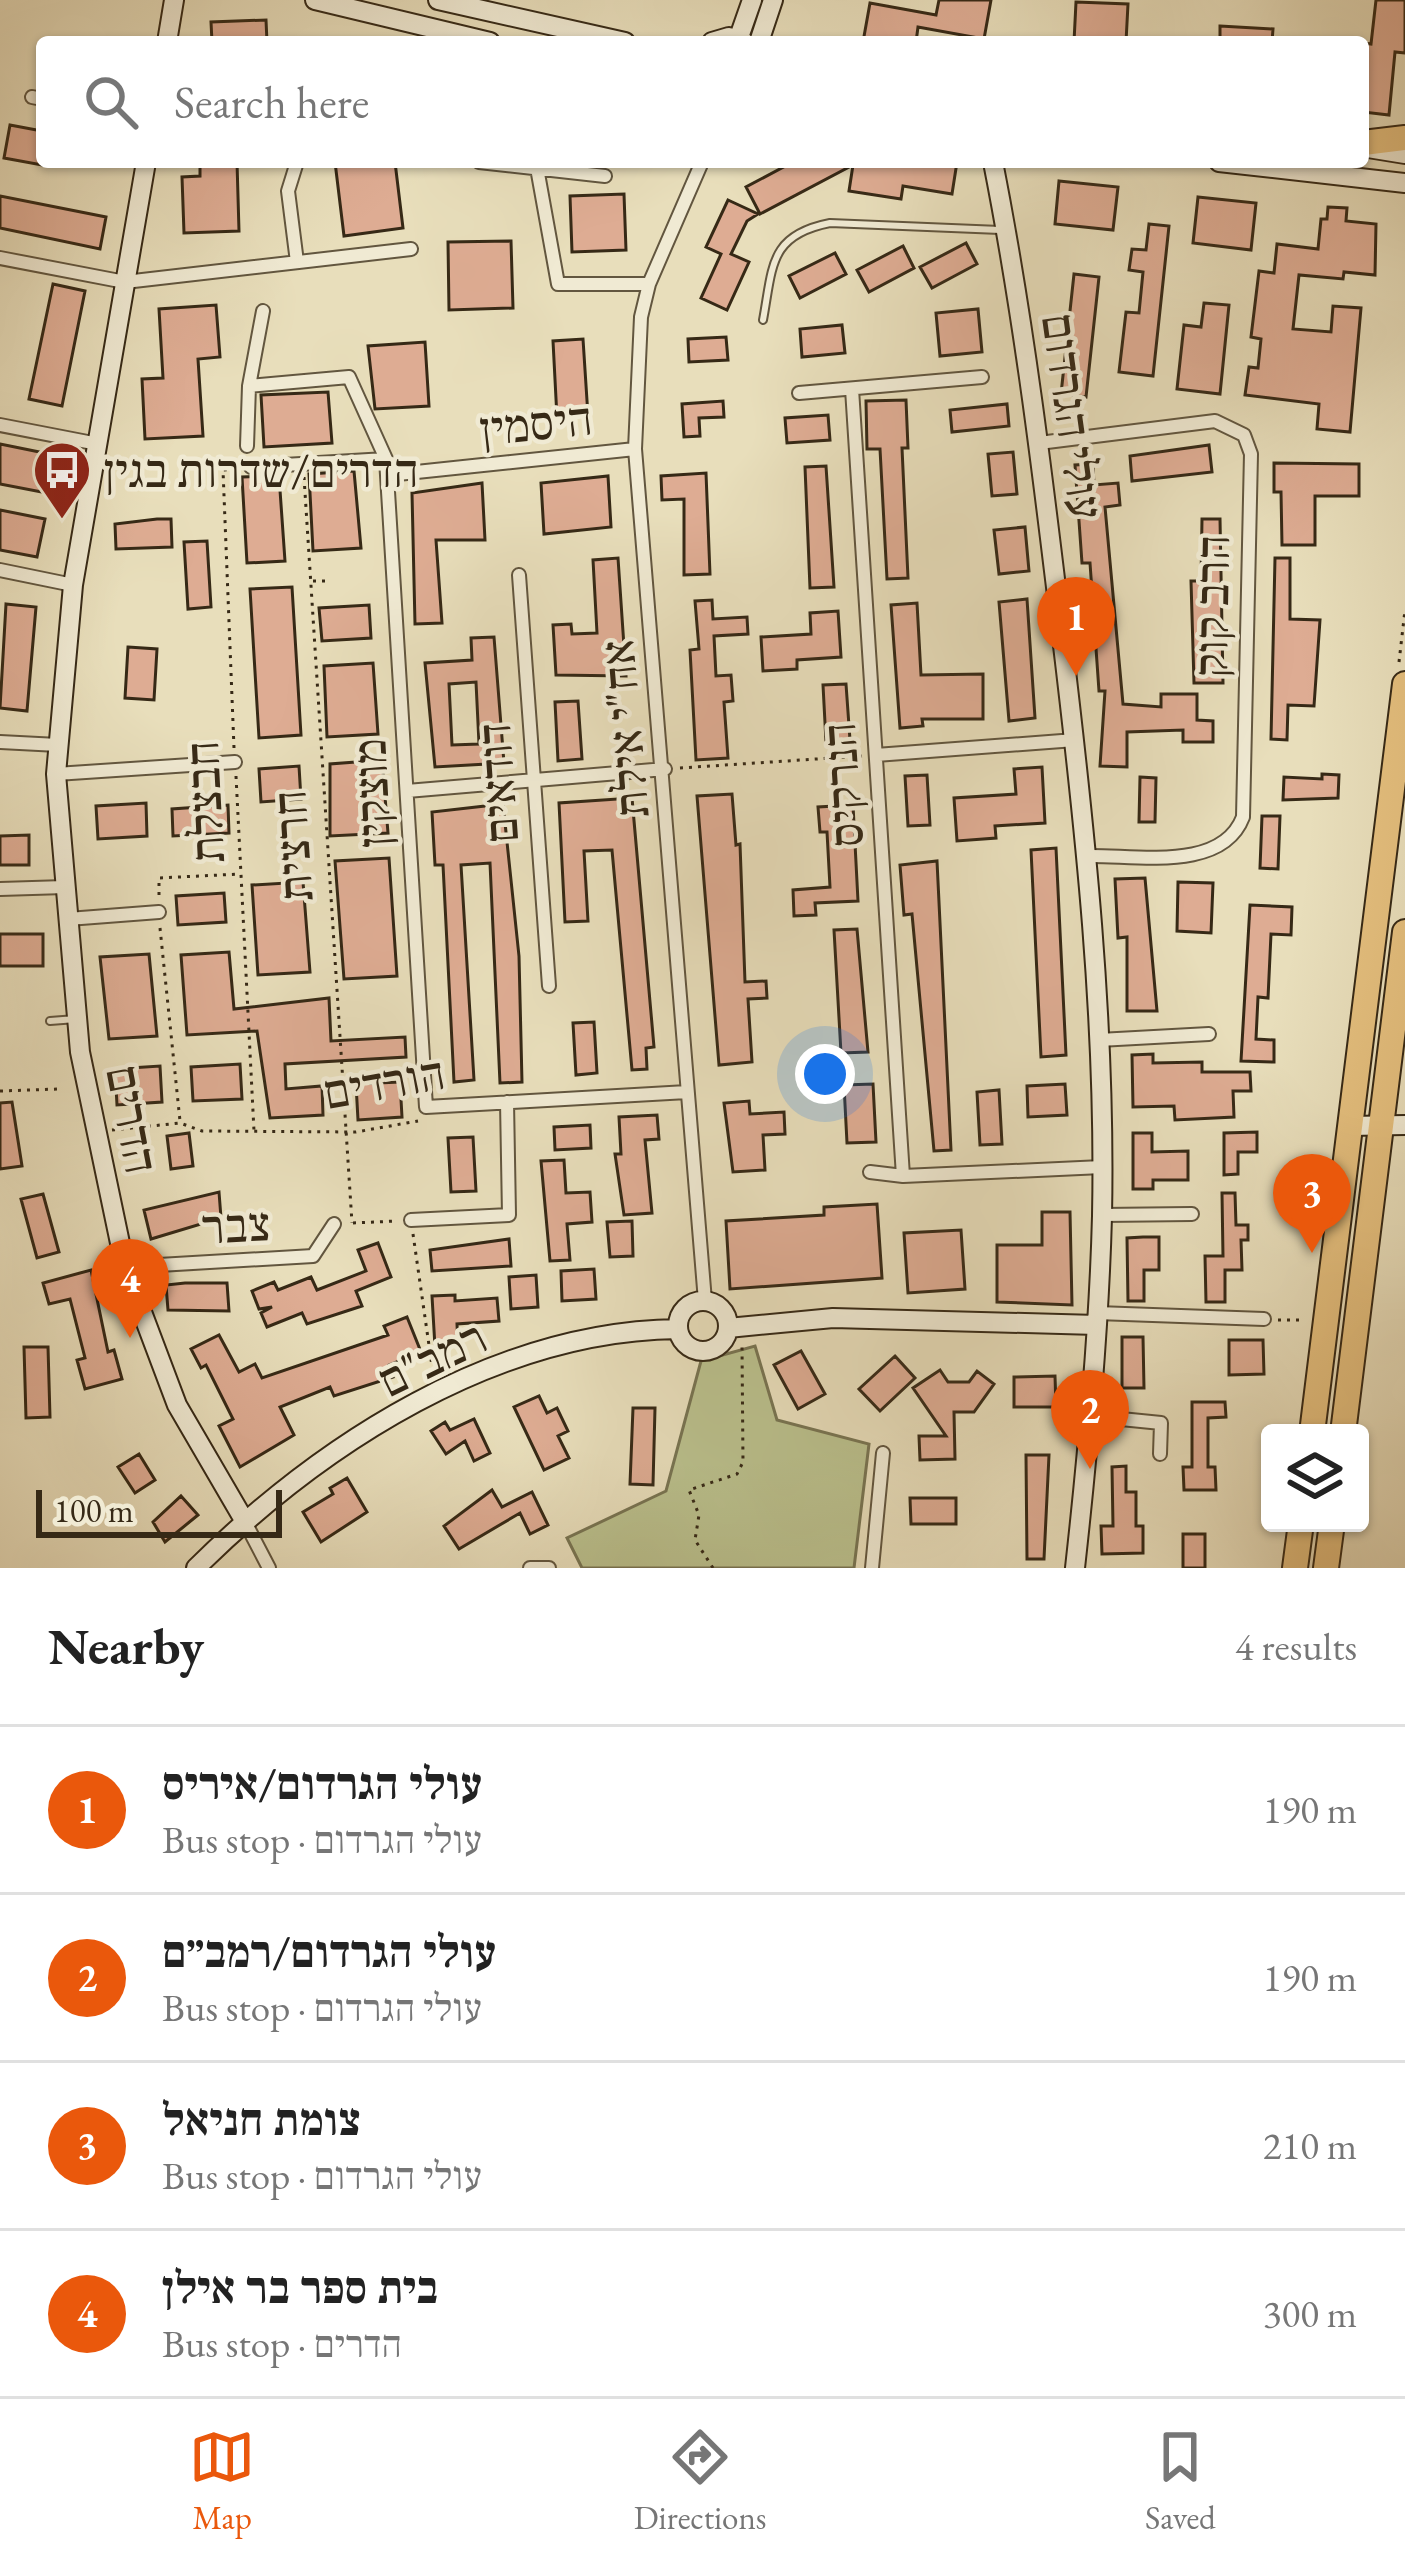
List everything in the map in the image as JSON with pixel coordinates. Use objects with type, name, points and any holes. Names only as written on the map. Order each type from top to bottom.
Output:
[{"type":"highway","points":[[1369,144],[1405,138]]},
{"type":"highway","points":[[1313,1424],[1405,684]]},
{"type":"highway","points":[[1344,1424],[1393,1126],[1405,932]]},
{"type":"highway","points":[[1295,1568],[1299,1532]]},
{"type":"highway","points":[[1326,1568],[1331,1532]]},
{"type":"street","points":[[167,36],[174,0]]},
{"type":"street","points":[[316,0],[465,36]]},
{"type":"street","points":[[438,0],[598,36]]},
{"type":"street","points":[[742,36],[752,0]]},
{"type":"street","points":[[762,36],[773,0]]},
{"type":"street","points":[[1369,146],[1405,154]]},
{"type":"street","name":"הדרים","points":[[145,168],[73,585],[56,774],[77,1019],[94,1132],[125,1267],[176,1405],[244,1520]]},
{"type":"street","points":[[295,168],[288,191],[297,262]]},
{"type":"street","points":[[605,176],[537,168],[558,284],[649,284]]},
{"type":"street","name":"אח\"י אילת","points":[[699,168],[649,284],[641,317],[635,449],[665,770],[705,1301]]},
{"type":"street","name":"עולי הגרדום","points":[[994,168],[1039,443],[1075,740],[1088,856],[1099,1040],[1102,1215],[1091,1416],[1076,1568]]},
{"type":"street","points":[[1272,168],[1405,183]]},
{"type":"street","points":[[0,258],[125,282],[411,249]]},
{"type":"street","points":[[247,446],[249,386],[263,311]]},
{"type":"street","points":[[249,386],[349,377],[387,467]]},
{"type":"street","points":[[799,393],[982,377]]},
{"type":"street","name":"הנרקיס","points":[[852,389],[902,1176]]},
{"type":"street","name":"הרב קוק","points":[[1039,443],[1192,422],[1234,425],[1251,454],[1243,817],[1236,835],[1219,849],[1088,856]]},
{"type":"street","points":[[0,425],[98,444]]},
{"type":"street","name":"היסמין","points":[[251,467],[387,467],[635,449]]},
{"type":"street","name":"מוצקין","points":[[387,467],[426,1107]]},
{"type":"street","points":[[0,570],[73,585]]},
{"type":"street","name":"דודאים","points":[[519,575],[549,986]]},
{"type":"street","points":[[876,754],[1075,740]]},
{"type":"street","points":[[0,742],[58,745]]},
{"type":"street","points":[[56,774],[235,762]]},
{"type":"street","points":[[407,791],[665,770]]},
{"type":"street","points":[[0,889],[65,886]]},
{"type":"street","points":[[68,919],[159,912]]},
{"type":"street","points":[[1099,1040],[1209,1034]]},
{"type":"street","name":"הורדים","points":[[426,1107],[687,1092]]},
{"type":"street","points":[[411,1220],[509,1215],[507,1102]]},
{"type":"street","points":[[1350,1126],[1393,1126]]},
{"type":"street","points":[[870,1172],[902,1176],[1102,1167]]},
{"type":"street","points":[[1102,1215],[1192,1214]]},
{"type":"street","name":"צבר","points":[[125,1267],[313,1256],[334,1224]]},
{"type":"street","points":[[735,1327],[705,1301],[683,1312],[679,1329],[686,1344],[702,1351],[719,1346],[735,1327],[833,1318],[1264,1319]]},
{"type":"street","name":"רמב\"ם","points":[[196,1568],[244,1520],[338,1451],[436,1392],[591,1336],[679,1329]]},
{"type":"street","points":[[1091,1416],[1161,1423],[1160,1454]]},
{"type":"street","points":[[872,1568],[883,1453]]},
{"type":"street","points":[[244,1520],[269,1568]]},
{"type":"street","points":[[530,1568],[549,1568]]},
{"type":"lane","points":[[764,320],[774,259],[786,239],[805,228],[830,223],[1007,231]]},
{"type":"lane","points":[[50,1022],[77,1019]]},
{"type":"path","name":"חרצית","points":[[303,464],[352,1223]]},
{"type":"path","name":"חבצלת","points":[[223,470],[254,1131]]},
{"type":"path","points":[[311,580],[328,580]]},
{"type":"path","points":[[665,770],[876,754]]},
{"type":"path","points":[[180,1123],[159,878],[241,874]]},
{"type":"path","points":[[339,1008],[352,1006]]},
{"type":"path","points":[[0,1091],[58,1089]]},
{"type":"path","name":"הורדים","points":[[94,1132],[180,1123],[202,1131],[348,1131],[424,1120],[426,1107]]},
{"type":"path","points":[[334,1224],[411,1220],[436,1392]]},
{"type":"path","points":[[1264,1319],[1317,1321]]},
{"type":"path","points":[[713,1568],[694,1540],[699,1514],[689,1490],[737,1474],[743,1462],[735,1327]]},
{"type":"green space","points":[[755,1346],[777,1420],[869,1444],[854,1568],[582,1568],[567,1538],[666,1491],[701,1361]]},
{"type":"building","points":[[939,0],[991,0],[985,36],[918,27],[917,36],[864,36],[870,3],[936,15]]},
{"type":"building","points":[[1376,0],[1405,0],[1405,53],[1395,52],[1389,115],[1369,113]]},
{"type":"building","points":[[1076,2],[1128,4],[1126,36],[1074,36]]},
{"type":"building","points":[[266,20],[267,36],[212,36],[211,22]]},
{"type":"building","points":[[1220,26],[1273,29],[1272,36],[1220,36]]},
{"type":"building","points":[[10,125],[36,130],[36,164],[4,158]]},
{"type":"building","points":[[200,168],[237,168],[239,231],[184,233],[182,177],[200,176]]},
{"type":"building","points":[[336,168],[396,168],[403,228],[344,236]]},
{"type":"building","points":[[782,168],[847,168],[760,214],[746,187]]},
{"type":"building","points":[[853,168],[956,168],[952,194],[903,186],[901,199],[849,191]]},
{"type":"building","points":[[1059,181],[1118,187],[1113,230],[1055,224]]},
{"type":"building","points":[[624,194],[626,250],[572,252],[570,196]]},
{"type":"building","points":[[0,196],[106,217],[100,249],[0,228]]},
{"type":"building","points":[[1198,197],[1256,203],[1251,250],[1193,243]]},
{"type":"building","points":[[728,200],[758,214],[747,221],[731,254],[749,262],[727,310],[701,298],[721,254],[706,247]]},
{"type":"building","points":[[1328,207],[1347,208],[1346,221],[1376,224],[1375,275],[1344,272],[1343,279],[1299,275],[1293,329],[1331,332],[1333,306],[1361,308],[1350,432],[1317,429],[1319,404],[1245,395],[1249,367],[1258,368],[1261,339],[1251,337],[1259,271],[1274,273],[1277,244],[1318,249],[1321,219],[1327,219]]},
{"type":"building","points":[[1149,224],[1169,226],[1153,376],[1119,372],[1126,312],[1139,313],[1143,272],[1129,270],[1132,249],[1146,250]]},
{"type":"building","points":[[511,241],[513,308],[449,310],[448,242]]},
{"type":"building","points":[[966,243],[977,264],[932,288],[920,267]]},
{"type":"building","points":[[903,246],[914,268],[869,292],[857,270]]},
{"type":"building","points":[[835,253],[846,274],[800,298],[789,276]]},
{"type":"building","points":[[1074,274],[1099,277],[1086,397],[1061,394]]},
{"type":"building","points":[[53,284],[85,291],[62,406],[29,399]]},
{"type":"building","points":[[1204,303],[1229,305],[1220,394],[1177,389],[1184,325],[1201,327]]},
{"type":"building","points":[[216,305],[220,357],[198,359],[203,436],[145,439],[142,379],[163,378],[159,309]]},
{"type":"building","points":[[978,309],[982,352],[940,356],[936,313]]},
{"type":"building","points":[[842,325],[845,353],[802,357],[800,329]]},
{"type":"building","points":[[726,337],[728,360],[689,362],[688,339]]},
{"type":"building","points":[[583,339],[588,416],[557,418],[553,341]]},
{"type":"building","points":[[425,342],[429,406],[375,409],[368,346]]},
{"type":"building","points":[[328,392],[332,443],[264,447],[261,395]]},
{"type":"building","points":[[906,400],[908,448],[902,448],[908,578],[887,579],[880,449],[867,449],[866,401]]},
{"type":"building","points":[[723,401],[724,417],[699,418],[700,436],[684,437],[682,404]]},
{"type":"building","points":[[1007,404],[1009,426],[952,432],[950,410]]},
{"type":"building","points":[[828,415],[830,440],[787,443],[785,418]]},
{"type":"building","points":[[0,444],[59,456],[52,494],[0,484]]},
{"type":"building","points":[[1209,445],[1212,472],[1132,481],[1130,456]]},
{"type":"building","points":[[1013,452],[1017,494],[992,496],[988,454]]},
{"type":"building","points":[[1274,463],[1359,464],[1359,496],[1315,496],[1315,545],[1282,545],[1281,492],[1274,492]]},
{"type":"building","points":[[1093,464],[1094,485],[1118,483],[1120,505],[1105,507],[1123,704],[1161,707],[1161,694],[1197,694],[1197,720],[1213,721],[1213,742],[1183,742],[1183,730],[1127,732],[1127,767],[1100,766],[1105,691],[1099,691],[1090,563],[1082,563],[1075,465]]},
{"type":"building","points":[[826,466],[834,587],[810,588],[805,467]]},
{"type":"building","points":[[354,471],[361,548],[313,551],[309,474]]},
{"type":"building","points":[[706,473],[710,574],[684,575],[684,499],[662,500],[661,476]]},
{"type":"building","points":[[279,476],[285,561],[247,563],[242,477]]},
{"type":"building","points":[[608,476],[611,527],[544,534],[541,483]]},
{"type":"building","points":[[482,483],[485,540],[436,540],[442,623],[415,624],[412,493]]},
{"type":"building","points":[[0,510],[45,519],[37,557],[0,550]]},
{"type":"building","points":[[171,519],[172,547],[116,549],[115,524]]},
{"type":"building","points":[[1202,519],[1220,519],[1223,683],[1194,683],[1191,581],[1201,581]]},
{"type":"building","points":[[1025,527],[1029,571],[999,574],[994,530]]},
{"type":"building","points":[[207,541],[211,607],[188,609],[184,542]]},
{"type":"building","points":[[618,558],[626,676],[556,675],[553,625],[571,624],[572,634],[597,633],[593,560]]},
{"type":"building","points":[[1275,558],[1290,558],[1290,619],[1320,620],[1314,706],[1288,705],[1287,740],[1271,739]]},
{"type":"building","points":[[292,587],[301,735],[259,738],[250,589]]},
{"type":"building","points":[[1027,599],[1035,718],[1009,721],[999,602]]},
{"type":"building","points":[[712,600],[713,619],[747,617],[748,634],[714,636],[716,676],[731,675],[733,701],[724,702],[728,758],[696,760],[690,650],[699,649],[695,601]]},
{"type":"building","points":[[917,603],[921,675],[983,674],[983,719],[922,719],[923,726],[900,728],[891,605]]},
{"type":"building","points":[[6,604],[36,607],[27,711],[0,708]]},
{"type":"building","points":[[369,605],[371,638],[322,641],[319,608]]},
{"type":"building","points":[[838,611],[841,657],[797,660],[797,669],[763,671],[761,637],[811,634],[810,613]]},
{"type":"building","points":[[494,637],[504,763],[435,767],[425,663],[472,660],[471,638]],"holes":[[[476,682],[479,744],[452,745],[449,684]]]},
{"type":"building","points":[[128,647],[157,649],[154,700],[125,698]]},
{"type":"building","points":[[373,663],[378,734],[327,737],[324,666]]},
{"type":"building","points":[[846,684],[850,740],[826,742],[823,685]]},
{"type":"building","points":[[578,701],[582,759],[558,761],[555,702]]},
{"type":"building","points":[[382,760],[388,833],[330,836],[330,764]]},
{"type":"building","points":[[299,766],[301,799],[261,802],[259,769]]},
{"type":"building","points":[[1042,767],[1045,823],[995,826],[996,838],[957,841],[954,798],[1016,794],[1014,769]]},
{"type":"building","points":[[1322,774],[1339,775],[1338,798],[1283,800],[1284,777],[1322,779]]},
{"type":"building","points":[[927,775],[930,825],[908,826],[905,776]]},
{"type":"building","points":[[1140,777],[1156,778],[1155,822],[1139,822]]},
{"type":"building","points":[[732,794],[736,845],[740,844],[745,982],[766,981],[767,998],[748,999],[752,1062],[719,1065],[697,796]]},
{"type":"building","points":[[632,798],[654,1047],[646,1048],[647,1069],[632,1070],[612,850],[584,851],[588,921],[565,922],[559,803]]},
{"type":"building","points":[[146,803],[147,836],[98,839],[96,806]]},
{"type":"building","points":[[503,804],[519,956],[522,1082],[500,1083],[490,863],[461,865],[474,1080],[454,1082],[443,865],[435,865],[432,812]]},
{"type":"building","points":[[228,805],[229,833],[173,836],[172,809]]},
{"type":"building","points":[[853,805],[858,901],[815,903],[816,915],[794,916],[793,890],[830,887],[827,832],[820,832],[818,807]]},
{"type":"building","points":[[1262,816],[1280,816],[1278,869],[1260,868]]},
{"type":"building","points":[[29,835],[29,865],[0,865],[0,836]]},
{"type":"building","points":[[1056,848],[1066,1055],[1041,1057],[1031,850]]},
{"type":"building","points":[[389,858],[397,976],[344,979],[335,861]]},
{"type":"building","points":[[937,861],[951,1150],[934,1151],[912,914],[904,915],[900,865]]},
{"type":"building","points":[[1145,878],[1157,1011],[1127,1011],[1127,937],[1118,938],[1115,879]]},
{"type":"building","points":[[303,882],[310,972],[258,975],[252,885]]},
{"type":"building","points":[[1178,882],[1213,883],[1211,933],[1177,931]]},
{"type":"building","points":[[224,893],[226,922],[178,925],[176,896]]},
{"type":"building","points":[[1250,905],[1292,907],[1291,935],[1271,934],[1268,998],[1258,997],[1256,1039],[1274,1040],[1274,1062],[1241,1061]]},
{"type":"building","points":[[857,929],[868,1052],[841,1053],[834,930]]},
{"type":"building","points":[[0,934],[43,934],[43,966],[0,966]]},
{"type":"building","points":[[229,952],[234,1009],[329,998],[331,1041],[405,1037],[406,1057],[285,1064],[286,1089],[322,1086],[323,1115],[270,1118],[257,1031],[187,1035],[181,955]]},
{"type":"building","points":[[149,954],[157,1036],[109,1039],[100,957]]},
{"type":"building","points":[[594,1022],[597,1073],[576,1075],[573,1023]]},
{"type":"building","points":[[1153,1054],[1153,1063],[1202,1062],[1202,1072],[1250,1072],[1251,1091],[1233,1091],[1234,1117],[1175,1120],[1174,1106],[1133,1107],[1132,1055]]},
{"type":"building","points":[[240,1064],[242,1099],[193,1101],[191,1067]]},
{"type":"building","points":[[160,1066],[162,1102],[117,1105],[115,1069]]},
{"type":"building","points":[[400,1082],[402,1117],[358,1120],[356,1084]]},
{"type":"building","points":[[873,1084],[876,1142],[847,1143],[844,1085]]},
{"type":"building","points":[[1065,1084],[1067,1115],[1028,1117],[1027,1086]]},
{"type":"building","points":[[999,1090],[1002,1144],[980,1145],[977,1092]]},
{"type":"building","points":[[749,1101],[750,1114],[784,1112],[785,1134],[763,1135],[765,1170],[733,1172],[724,1103]]},
{"type":"building","points":[[12,1102],[22,1166],[0,1169],[0,1103]]},
{"type":"building","points":[[657,1115],[659,1139],[645,1140],[652,1213],[624,1215],[615,1154],[621,1154],[619,1117]]},
{"type":"building","points":[[590,1125],[591,1148],[555,1150],[554,1127]]},
{"type":"building","points":[[1257,1132],[1257,1152],[1238,1152],[1238,1174],[1224,1175],[1224,1133]]},
{"type":"building","points":[[189,1133],[193,1166],[171,1169],[167,1136]]},
{"type":"building","points":[[1133,1133],[1152,1133],[1152,1152],[1188,1151],[1188,1180],[1153,1180],[1153,1189],[1133,1189]]},
{"type":"building","points":[[473,1137],[476,1191],[451,1192],[448,1138]]},
{"type":"building","points":[[564,1160],[566,1193],[590,1192],[592,1222],[567,1224],[570,1260],[550,1261],[541,1161]]},
{"type":"building","points":[[219,1192],[221,1218],[151,1239],[144,1210]]},
{"type":"building","points":[[1222,1193],[1235,1193],[1236,1225],[1248,1225],[1248,1240],[1241,1240],[1242,1270],[1225,1270],[1225,1302],[1206,1302],[1205,1256],[1223,1256]]},
{"type":"building","points":[[43,1194],[59,1252],[37,1258],[21,1199]]},
{"type":"building","points":[[877,1204],[882,1278],[730,1289],[726,1221],[824,1215],[824,1207]]},
{"type":"building","points":[[1042,1212],[1070,1212],[1072,1305],[997,1302],[997,1245],[1042,1245]]},
{"type":"building","points":[[632,1221],[633,1256],[610,1257],[607,1222]]},
{"type":"building","points":[[961,1230],[965,1289],[908,1293],[904,1233]]},
{"type":"building","points":[[1159,1237],[1159,1270],[1144,1270],[1144,1301],[1128,1301],[1127,1238]]},
{"type":"building","points":[[509,1239],[511,1266],[432,1271],[430,1250]]},
{"type":"building","points":[[378,1243],[391,1277],[356,1291],[362,1306],[307,1324],[302,1313],[267,1327],[261,1313],[272,1307],[259,1309],[252,1291],[274,1282],[278,1290],[311,1277],[317,1290],[366,1271],[358,1250]]},
{"type":"building","points":[[594,1269],[596,1299],[562,1301],[561,1271]]},
{"type":"building","points":[[91,1270],[108,1352],[114,1350],[122,1379],[85,1389],[77,1360],[85,1358],[70,1299],[49,1304],[43,1283]]},
{"type":"building","points":[[536,1275],[538,1307],[511,1309],[509,1277]]},
{"type":"building","points":[[227,1283],[229,1311],[168,1310],[166,1285]]},
{"type":"building","points":[[455,1295],[455,1301],[497,1298],[499,1321],[457,1324],[458,1346],[435,1347],[432,1296]]},
{"type":"building","points":[[407,1317],[421,1352],[389,1365],[393,1377],[334,1396],[330,1387],[280,1407],[294,1435],[240,1467],[219,1426],[233,1419],[206,1365],[201,1368],[191,1349],[219,1335],[239,1372],[255,1364],[262,1378],[388,1335],[384,1326]]},
{"type":"building","points":[[1122,1337],[1143,1337],[1144,1388],[1122,1388]]},
{"type":"building","points":[[1229,1340],[1263,1340],[1264,1374],[1229,1375]]},
{"type":"building","points":[[24,1347],[48,1347],[50,1417],[26,1418]]},
{"type":"building","points":[[801,1351],[825,1394],[798,1409],[774,1365]]},
{"type":"building","points":[[895,1356],[915,1378],[880,1411],[859,1389]]},
{"type":"building","points":[[940,1370],[948,1382],[969,1382],[977,1371],[994,1384],[974,1412],[954,1412],[955,1459],[920,1460],[919,1436],[946,1436],[913,1388]]},
{"type":"building","points":[[1055,1376],[1056,1407],[1014,1407],[1014,1377]]},
{"type":"building","points":[[539,1396],[547,1413],[557,1408],[568,1431],[558,1436],[569,1458],[544,1470],[514,1407]]},
{"type":"building","points":[[1192,1402],[1225,1402],[1226,1417],[1208,1418],[1208,1467],[1215,1467],[1216,1490],[1184,1490],[1183,1467],[1192,1467]]},
{"type":"building","points":[[633,1408],[655,1408],[653,1485],[630,1484]]},
{"type":"building","points":[[474,1419],[490,1453],[474,1461],[465,1441],[446,1454],[431,1431],[445,1422],[450,1430]]},
{"type":"building","points":[[139,1454],[155,1480],[135,1493],[118,1467]]},
{"type":"building","points":[[1026,1455],[1049,1455],[1044,1559],[1027,1559]]},
{"type":"building","points":[[1126,1466],[1126,1492],[1136,1492],[1136,1526],[1143,1526],[1143,1553],[1102,1554],[1101,1526],[1113,1526],[1112,1467]]},
{"type":"building","points":[[347,1478],[367,1512],[321,1542],[303,1512],[333,1494],[330,1488]]},
{"type":"building","points":[[492,1490],[502,1507],[532,1492],[548,1525],[530,1534],[520,1513],[459,1549],[444,1526]]},
{"type":"building","points":[[181,1496],[198,1515],[165,1542],[153,1522]]},
{"type":"building","points":[[910,1498],[956,1498],[956,1524],[911,1524]]},
{"type":"building","points":[[1183,1534],[1205,1534],[1205,1568],[1183,1568]]},
{"type":"place","name":"הדרים/שדרות בגין","points":[[62,521]]},
{"type":"place","name":"עולי הגרדום/איריס","points":[[1076,676]]},
{"type":"place","name":"צומת חניאל","points":[[1312,1253]]},
{"type":"place","name":"בית ספר בר אילן","points":[[130,1338]]},
{"type":"place","name":"עולי הגרדום/רמב״ם","points":[[1090,1469]]}]
